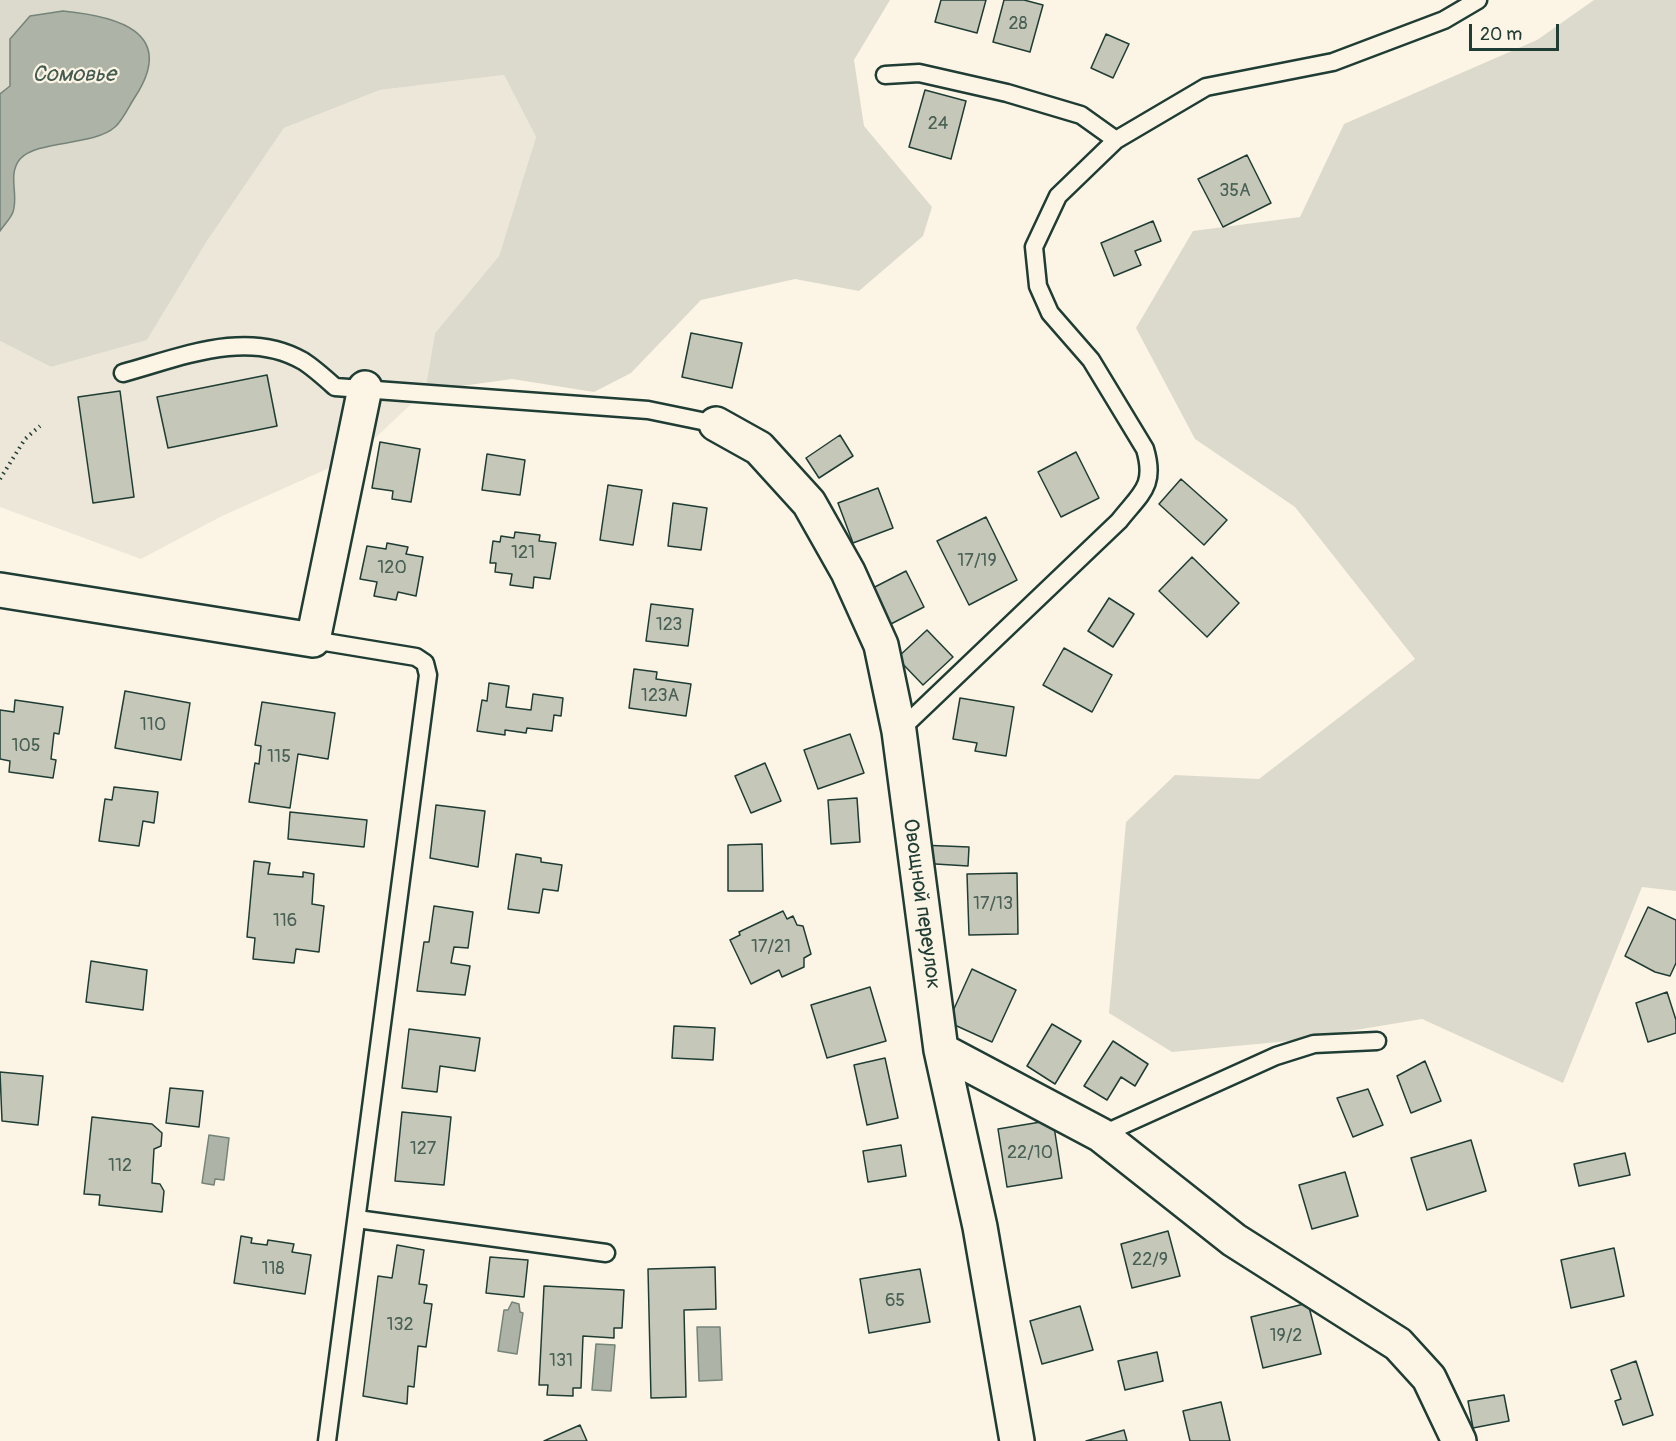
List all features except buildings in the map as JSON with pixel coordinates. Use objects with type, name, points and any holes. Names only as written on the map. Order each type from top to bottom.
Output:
[{"type":"street","points":[[0,590],[314,640],[365,388]]},
{"type":"street","name":"Овощной переулок","points":[[716,424],[759,448],[809,502],[848,572],[881,645],[898,731],[941,1050],[980,1227],[1017,1441]]},
{"type":"street","points":[[941,1050],[1101,1135],[1234,1240],[1398,1344],[1429,1378],[1459,1441]]},
{"type":"lane","points":[[898,731],[1119,521],[1148,484],[1150,465],[1145,449],[1090,360],[1050,313],[1038,286],[1034,247],[1058,196],[1116,140],[1206,87],[1333,62],[1444,20],[1478,0]]},
{"type":"lane","points":[[885,75],[919,72],[1007,93],[1081,115],[1116,140]]},
{"type":"lane","points":[[123,373],[220,347],[262,347],[302,360],[335,387],[648,410],[716,424]]},
{"type":"lane","points":[[314,640],[416,657],[425,663],[428,675],[327,1441]]},
{"type":"lane","points":[[1101,1135],[1276,1056],[1314,1044],[1377,1041]]},
{"type":"lane","points":[[357,1220],[606,1253]]},
{"type":"path","points":[[0,479],[25,439],[40,426]]},
{"type":"shaded area","points":[[0,0],[890,0],[854,60],[864,126],[932,207],[923,236],[859,291],[795,279],[701,300],[631,373],[594,392],[512,379],[425,391],[435,333],[499,256],[536,137],[504,75],[380,90],[284,128],[207,241],[147,340],[51,367],[0,341]]},
{"type":"shaded area","points":[[1594,0],[1676,0],[1676,891],[1642,887],[1563,1083],[1422,1019],[1289,1041],[1172,1052],[1109,1013],[1126,822],[1175,775],[1259,779],[1415,659],[1295,507],[1195,439],[1136,328],[1193,231],[1300,217],[1344,124],[1537,40]]},
{"type":"shaded area","points":[[504,75],[536,137],[499,256],[435,333],[425,391],[356,456],[222,516],[141,559],[0,507],[0,341],[51,367],[147,340],[207,241],[284,128],[380,90]]},
{"type":"water","name":"Сомовье","points":[[63,11],[102,17],[135,31],[145,42],[149,56],[146,75],[121,121],[106,133],[39,149],[20,159],[14,172],[13,212],[0,231],[0,94],[10,86],[10,39],[30,16]]},
{"type":"water","points":[[209,1135],[229,1138],[224,1180],[215,1179],[214,1185],[202,1183]]},
{"type":"water","points":[[512,1302],[519,1304],[520,1312],[523,1313],[517,1354],[498,1351],[504,1310],[508,1310]]},
{"type":"water","points":[[697,1327],[720,1327],[722,1380],[699,1381]]},
{"type":"water","points":[[596,1344],[615,1345],[611,1391],[592,1390]]}]
